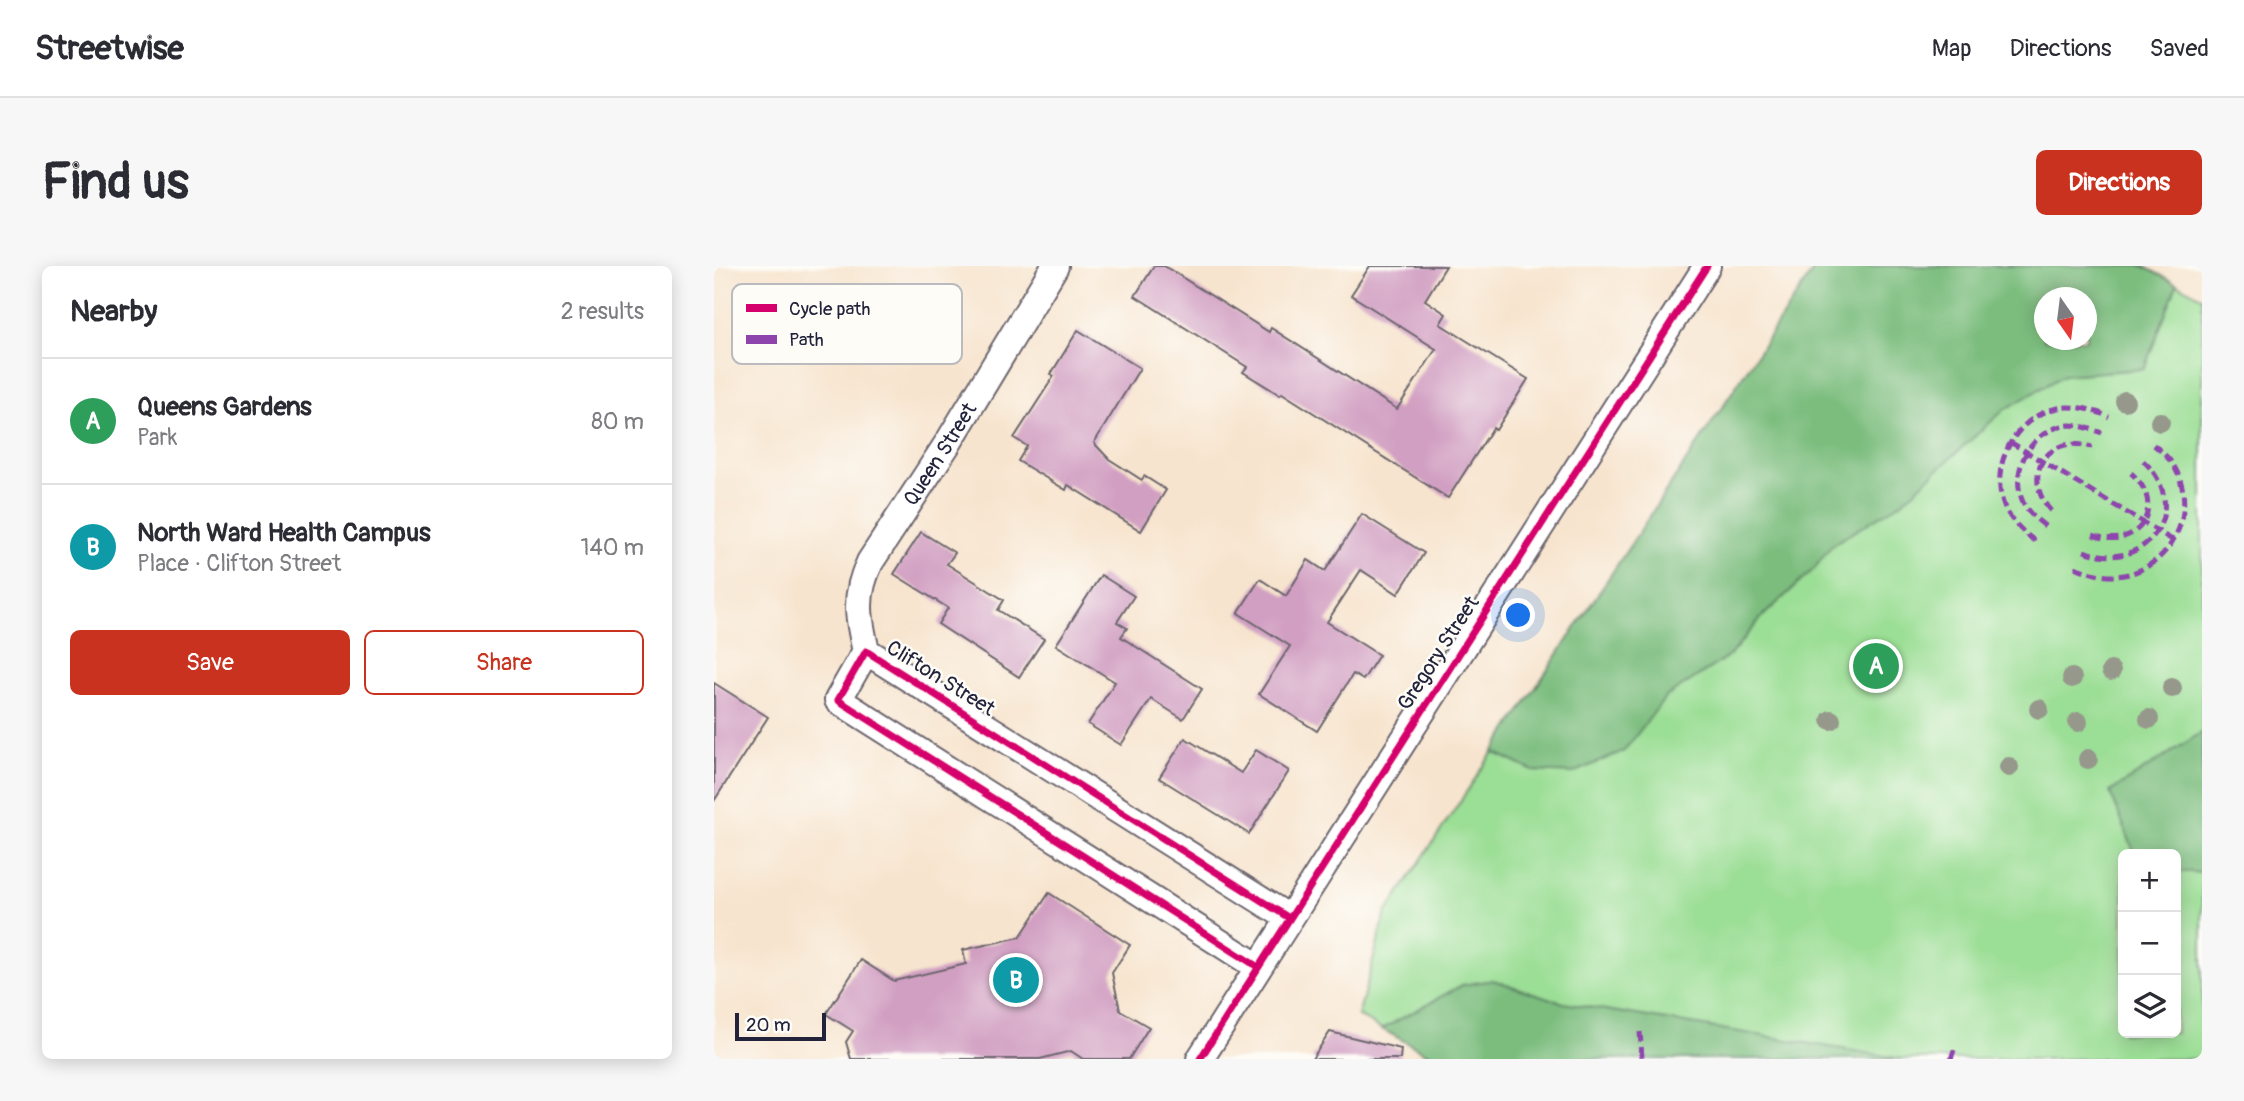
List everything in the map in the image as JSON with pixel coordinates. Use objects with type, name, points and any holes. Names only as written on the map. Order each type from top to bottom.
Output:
[{"type":"street","name":"Queen Street","points":[[866,651],[859,620],[858,596],[870,562],[948,443],[1055,266]]},
{"type":"street","name":"Gregory Street","points":[[1199,1059],[1707,266]]},
{"type":"street","name":"Clifton Street","points":[[1258,967],[838,700],[866,651],[1289,918]]},
{"type":"green space","points":[[1816,266],[2143,266],[2202,297],[2202,1059],[1437,1059],[1358,1016],[1386,913]]},
{"type":"green space","points":[[1816,266],[2143,266],[2177,284],[2144,369],[2064,375],[2004,410],[1901,503],[1832,545],[1814,569],[1763,616],[1730,655],[1666,697],[1624,751],[1573,773],[1533,771],[1493,752]]},
{"type":"green space","points":[[2202,732],[2202,873],[2181,871],[2181,849],[2133,849],[2110,792]]},
{"type":"green space","points":[[1493,980],[1564,1003],[1903,1059],[1437,1059],[1382,1029],[1462,985]]},
{"type":"building","points":[[1154,266],[1164,266],[1269,332],[1271,328],[1397,409],[1436,349],[1351,295],[1370,266],[1446,266],[1425,300],[1446,314],[1440,324],[1528,379],[1448,498],[1282,393],[1280,395],[1243,372],[1247,367],[1135,296]]},
{"type":"building","points":[[1078,330],[1140,368],[1094,443],[1109,459],[1142,480],[1144,476],[1166,490],[1141,531],[1068,485],[1066,490],[1018,461],[1027,446],[1014,438],[1054,376],[1051,374]]},
{"type":"building","points":[[1362,514],[1424,553],[1398,594],[1361,570],[1327,622],[1379,655],[1363,680],[1353,674],[1317,731],[1259,694],[1290,646],[1238,613],[1260,579],[1286,596],[1308,560],[1325,571]]},
{"type":"building","points":[[921,532],[955,553],[947,564],[1004,600],[998,610],[1044,639],[1019,677],[938,624],[948,608],[894,574]]},
{"type":"building","points":[[1101,575],[1134,596],[1117,622],[1127,628],[1121,637],[1202,689],[1183,719],[1151,699],[1121,745],[1088,724],[1115,682],[1056,645]]},
{"type":"building","points":[[714,683],[768,717],[714,801]]},
{"type":"building","points":[[1185,738],[1241,773],[1256,750],[1289,771],[1249,834],[1159,778]]},
{"type":"building","points":[[1049,893],[1130,945],[1112,973],[1120,1010],[1149,1027],[1129,1059],[1083,1059],[1071,1051],[1040,1059],[851,1059],[846,1042],[853,1031],[826,1014],[861,960],[894,981],[966,964],[963,950],[1020,937]]},
{"type":"building","points":[[1330,1032],[1401,1049],[1400,1059],[1312,1059]]},
{"type":"marked path","points":[[2035,541],[2012,519],[2001,493],[2003,458],[2011,442],[2021,428],[2050,410],[2079,408],[2109,417]]},
{"type":"marked path","points":[[2045,526],[2027,509],[2019,489],[2019,476],[2027,452],[2045,433],[2057,428],[2074,425],[2102,433]]},
{"type":"marked path","points":[[2010,442],[2174,541]]},
{"type":"marked path","points":[[2075,567],[2102,575],[2131,573],[2148,566],[2162,555],[2173,541],[2184,506],[2182,488],[2171,462],[2150,442]]},
{"type":"marked path","points":[[2051,511],[2040,493],[2038,483],[2038,474],[2046,456],[2065,445],[2092,447]]},
{"type":"marked path","points":[[2084,551],[2108,556],[2129,553],[2145,544],[2157,530],[2164,514],[2163,495],[2156,476],[2140,458]]},
{"type":"marked path","points":[[2093,535],[2109,539],[2124,537],[2135,531],[2143,522],[2147,499],[2142,486],[2131,473]]},
{"type":"marked path","points":[[1640,1032],[1642,1057],[1646,1059]]},
{"type":"marked path","points":[[1951,1059],[1954,1050]]},
{"type":"cycle path","points":[[1200,1059],[1707,266]]},
{"type":"cycle path","points":[[1258,967],[838,700],[866,651],[1289,918]]},
{"type":"place","name":"Queens Gardens","points":[[1876,666]]},
{"type":"place","name":"North Ward Health Campus","points":[[1016,980]]}]
